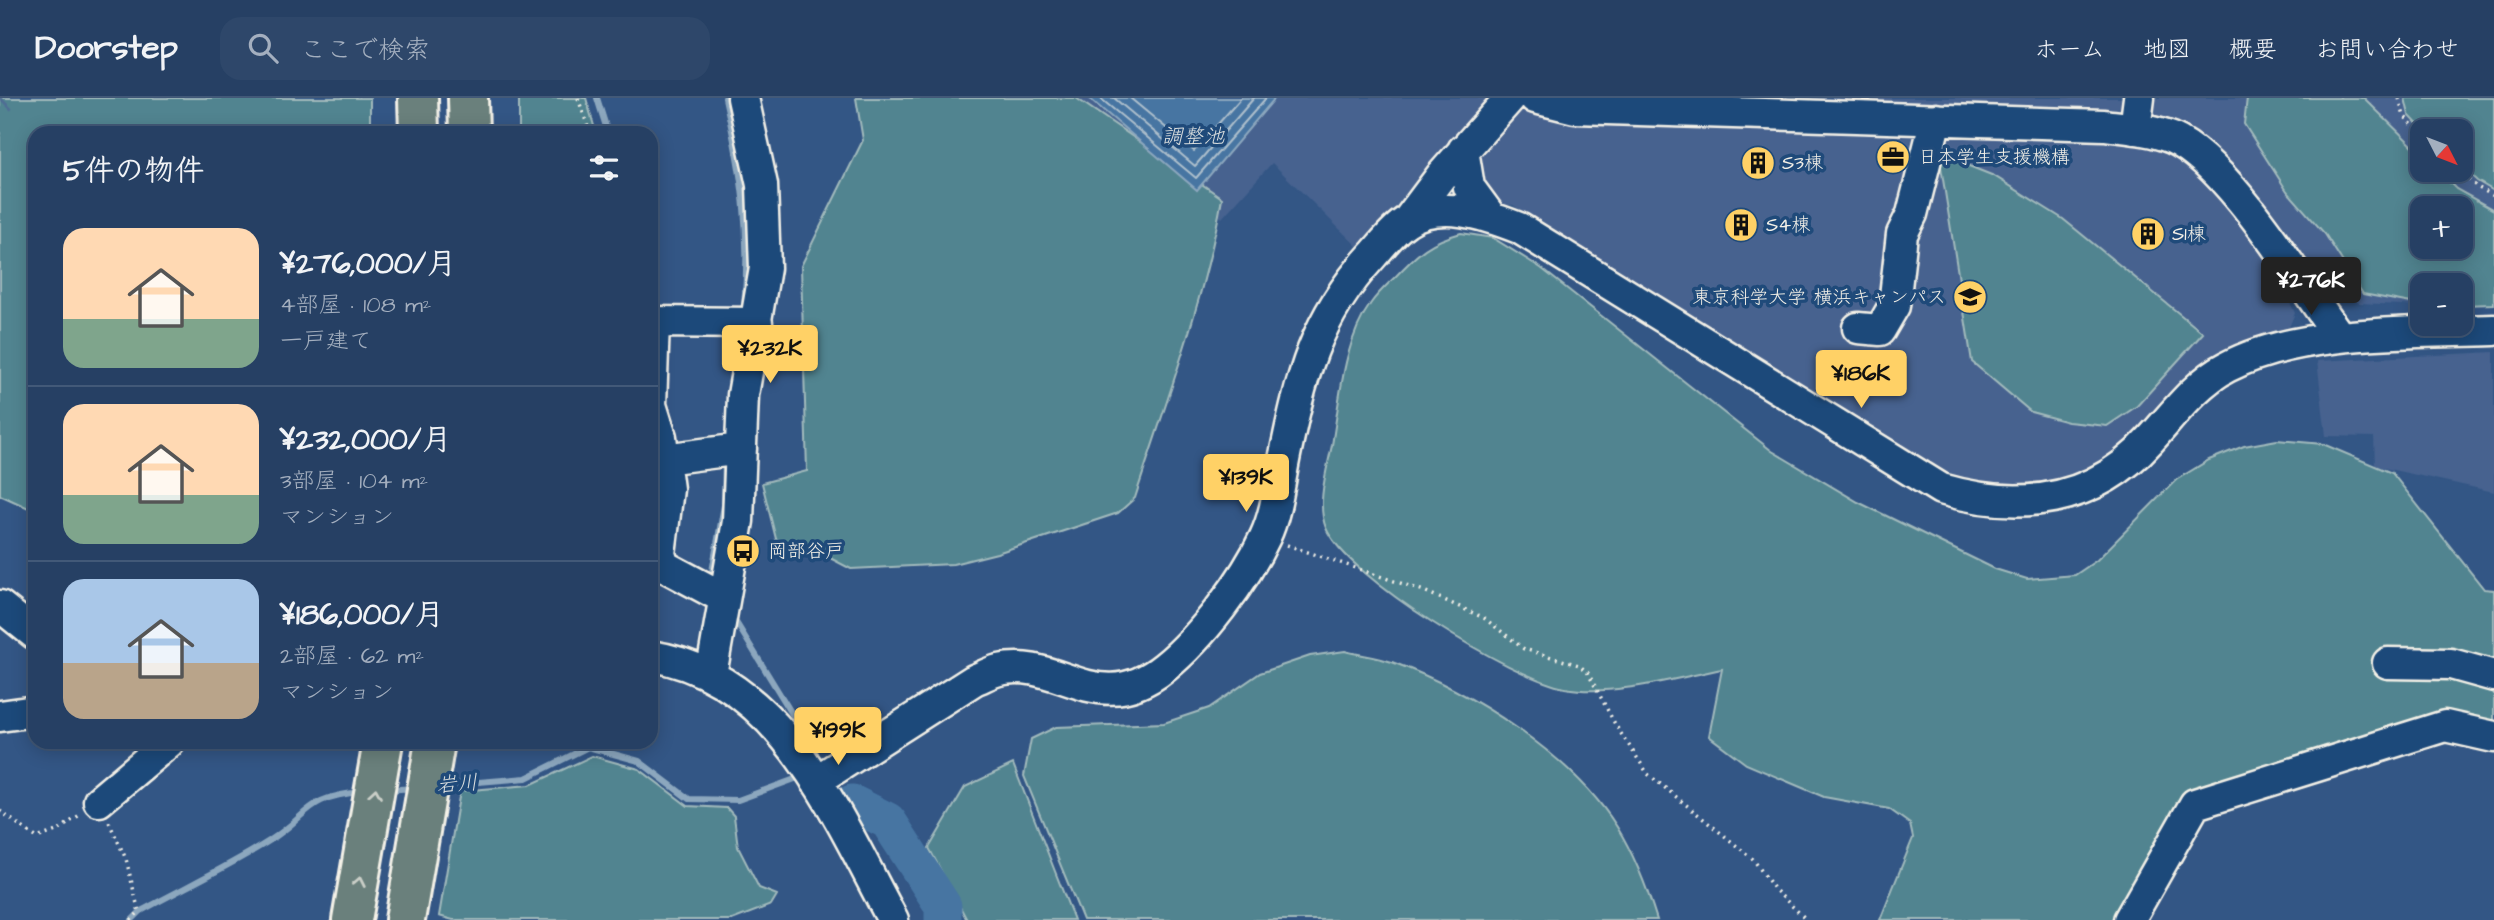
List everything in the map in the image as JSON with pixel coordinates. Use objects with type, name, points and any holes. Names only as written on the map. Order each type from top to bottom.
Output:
[{"type":"highway","points":[[418,98],[419,126]]},
{"type":"highway","points":[[468,98],[469,126]]},
{"type":"highway","points":[[352,920],[382,749]]},
{"type":"highway","points":[[404,920],[434,749]]},
{"type":"street","points":[[711,675],[738,521],[743,395],[765,268],[762,185],[743,98]]},
{"type":"street","points":[[817,781],[974,680],[999,670],[1021,669],[1104,690],[1123,688],[1143,681],[1165,667],[1196,636],[1240,579],[1265,537],[1307,361],[1327,315],[1351,279],[1408,220],[1463,150],[1510,98]]},
{"type":"street","points":[[1535,98],[1575,108],[1734,105],[2135,129],[2172,138],[2208,164],[2257,222],[2340,337]]},
{"type":"street","points":[[2135,129],[2139,98]]},
{"type":"street","points":[[1858,328],[1880,330],[1894,306],[1902,234],[1912,214],[1936,119]]},
{"type":"street","points":[[1463,150],[1469,187],[1491,217]]},
{"type":"street","points":[[1408,220],[1436,212],[1462,211],[1491,217],[1519,228],[1932,484],[1970,498],[1996,501],[2047,500],[2096,484],[2122,466],[2197,389],[2225,367],[2254,355],[2340,337],[2494,330]]},
{"type":"street","points":[[658,322],[757,323]]},
{"type":"street","points":[[658,434],[668,489],[658,563]]},
{"type":"street","points":[[664,459],[741,449]]},
{"type":"street","points":[[658,567],[724,598]]},
{"type":"street","points":[[0,606],[28,628]]},
{"type":"street","points":[[658,658],[691,665],[711,675],[753,704],[782,731],[817,781],[892,920]]},
{"type":"street","points":[[2388,663],[2451,664],[2494,676]]},
{"type":"street","points":[[0,716],[28,712]]},
{"type":"street","points":[[2129,920],[2195,804],[2445,726],[2494,737]]},
{"type":"street","points":[[99,801],[161,749]]},
{"type":"path","points":[[578,98],[588,126]]},
{"type":"path","points":[[2399,98],[2404,116],[2410,122]]},
{"type":"path","points":[[2471,182],[2494,196]]},
{"type":"path","points":[[1265,537],[1424,591],[1485,618],[1524,649],[1579,666],[1588,673],[1616,726],[1648,774],[1753,859],[1775,890],[1807,920]]},
{"type":"path","points":[[0,811],[37,838],[59,830],[99,801],[126,859],[139,912],[131,920]]},
{"type":"shaded area","name":"東京科学大学 横浜キャンパス","points":[[1073,98],[2494,98],[2494,302],[2473,292],[2473,273],[2410,273],[2410,305],[2359,303],[2335,291],[2314,269],[2285,292],[2295,313],[2286,334],[2099,467],[2045,488],[1977,487],[1950,476],[1767,371],[1513,205],[1400,203],[1362,251],[1272,163],[1222,218],[1174,174]]},
{"type":"shaded area","points":[[2494,352],[2494,492],[2375,466],[2374,437],[2326,436],[2317,361]]},
{"type":"green space","points":[[0,98],[370,98],[370,126],[28,126],[28,508],[0,495]]},
{"type":"green space","points":[[519,98],[586,98],[594,126],[519,126]]},
{"type":"green space","points":[[856,98],[1076,98],[1222,198],[1195,312],[1172,387],[1135,498],[1118,513],[997,553],[953,564],[851,569],[830,558],[776,539],[762,483],[807,471],[801,266],[863,140]]},
{"type":"green space","points":[[2247,98],[2364,98],[2410,143],[2410,182],[2449,182],[2469,196],[2410,196],[2410,259],[2473,259],[2473,198],[2494,210],[2494,304],[2473,305],[2473,273],[2410,273],[2410,303],[2363,294],[2325,234],[2287,191],[2244,124]]},
{"type":"green space","points":[[2405,98],[2494,98],[2494,191],[2473,177],[2473,119],[2413,119],[2409,115]]},
{"type":"green space","points":[[1939,154],[1994,176],[2063,219],[2203,333],[2137,406],[2107,426],[2068,422],[2031,412],[1972,362]]},
{"type":"green space","points":[[1461,233],[1493,238],[1541,268],[1772,451],[1858,502],[1995,569],[2027,579],[2075,575],[2097,560],[2176,480],[2209,460],[2244,446],[2277,440],[2323,444],[2392,473],[2484,589],[2494,590],[2494,723],[2449,711],[2187,795],[2117,920],[1880,920],[1913,838],[1910,824],[1889,809],[1824,797],[1746,764],[1709,736],[1722,669],[1644,685],[1602,690],[1565,688],[1540,680],[1472,646],[1397,598],[1340,549],[1326,528],[1322,508],[1323,486],[1344,371],[1354,335],[1371,303],[1418,254],[1432,244]]},
{"type":"green space","points":[[1345,651],[1392,662],[1454,690],[1517,728],[1574,774],[1617,827],[1640,872],[1657,920],[1083,920],[1024,776],[1031,739],[1056,727],[1164,723],[1209,708],[1260,673],[1310,656]]},
{"type":"green space","points":[[592,756],[639,769],[688,806],[727,808],[734,816],[738,847],[759,888],[777,895],[771,905],[732,920],[453,920],[439,916],[460,791],[530,785]]},
{"type":"green space","points":[[1013,764],[1074,920],[967,920],[929,848],[965,787]]},
{"type":"water","name":"調整池","points":[[1089,98],[1275,98],[1197,190]]},
{"type":"waterway","points":[[597,98],[606,126]]},
{"type":"waterway","points":[[725,98],[744,202],[744,307]]},
{"type":"waterway","points":[[734,359],[739,337]]},
{"type":"waterway","points":[[711,577],[724,505],[725,460]]},
{"type":"waterway","points":[[734,619],[816,753]]},
{"type":"waterway","name":"岩川","points":[[442,785],[526,778],[584,749]]},
{"type":"waterway","name":"岩川","points":[[595,749],[639,761],[689,799],[738,800],[795,779]]},
{"type":"waterway","name":"岩川","points":[[386,790],[414,788]]},
{"type":"waterway","name":"岩川","points":[[132,920],[141,911],[269,841],[318,803],[343,794],[362,792]]},
{"type":"waterway","name":"岩川","points":[[852,803],[888,821],[943,906],[943,920]]},
{"type":"place","name":"日本学生支援機構","points":[[1893,157]]},
{"type":"place","name":"S3棟","points":[[1758,163]]},
{"type":"place","name":"S4棟","points":[[1741,225]]},
{"type":"place","name":"S1棟","points":[[2148,234]]},
{"type":"place","name":"東京科学大学 横浜キャンパス","points":[[1970,297]]},
{"type":"place","name":"岡部谷戸","points":[[743,551]]}]
